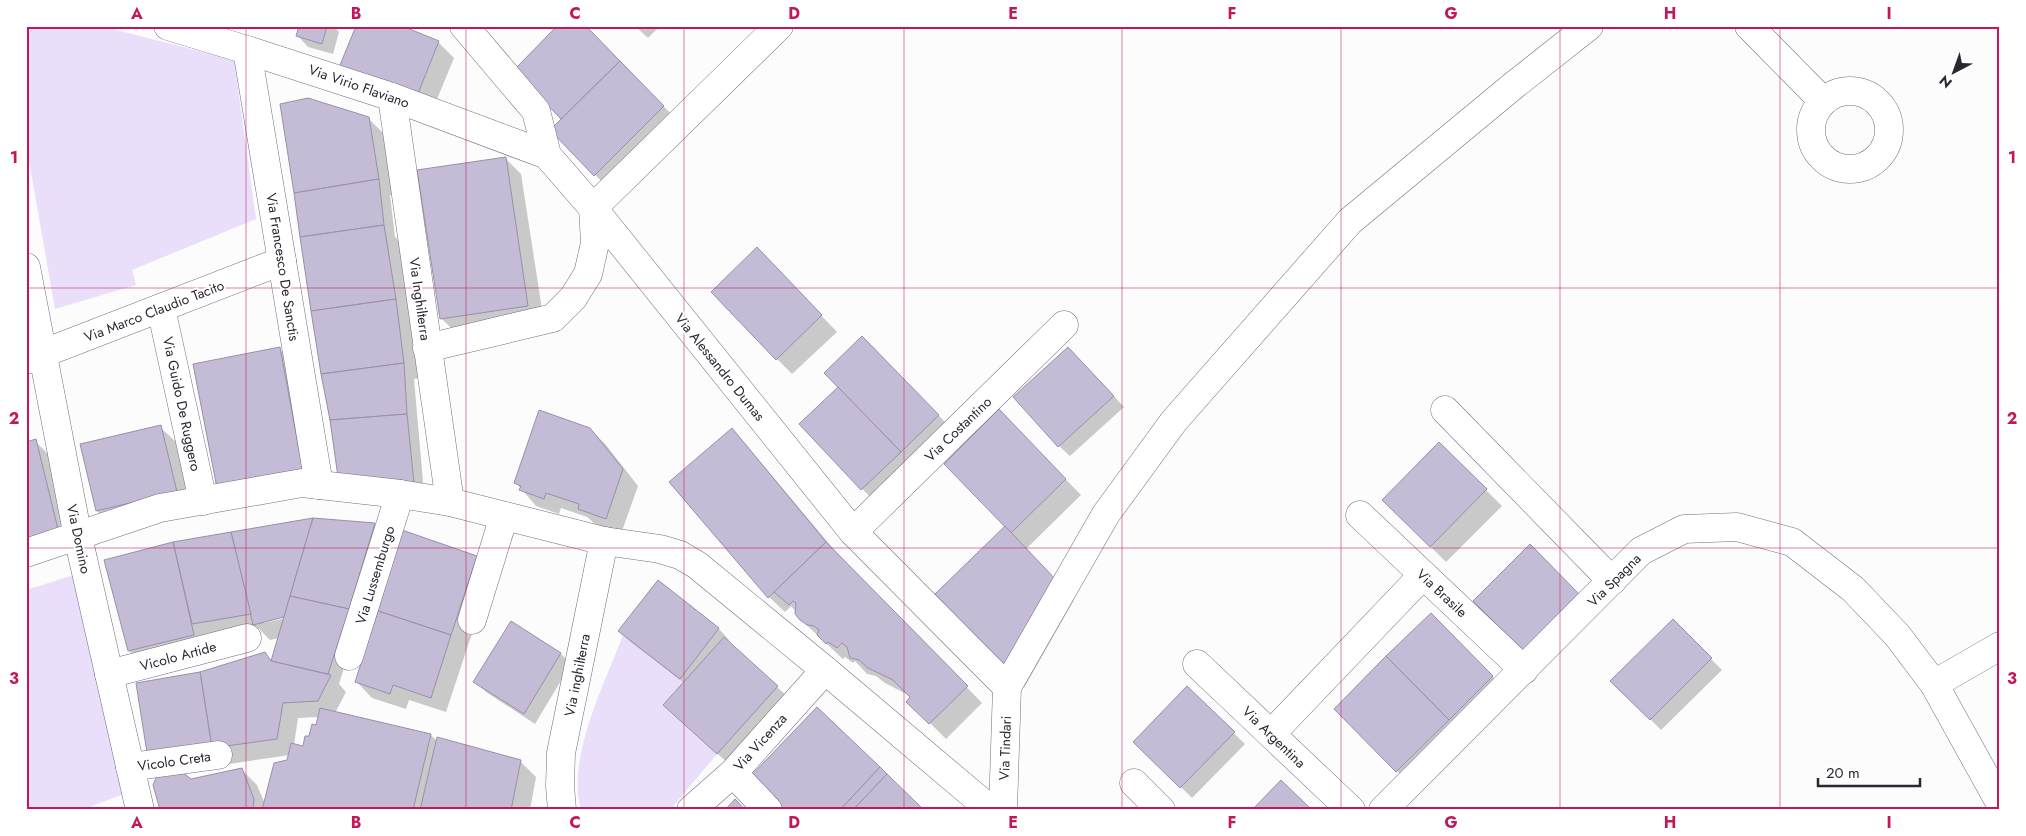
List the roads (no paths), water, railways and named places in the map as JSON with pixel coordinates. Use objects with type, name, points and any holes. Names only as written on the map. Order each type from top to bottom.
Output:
[{"type":"street","name":"Via Virio Flaviano","points":[[168,26],[392,96],[547,154]]},
{"type":"street","name":"Via Alessandro Dumas","points":[[464,26],[536,110],[547,154],[593,208],[853,532],[1007,687]]},
{"type":"street","points":[[427,348],[553,318],[572,298],[588,274],[595,243],[593,208],[779,26]]},
{"type":"street","points":[[1007,687],[1106,514],[1187,406],[1350,221],[1513,86],[1589,26]]},
{"type":"street","points":[[1749,26],[1823,101]]},
{"type":"street","name":"Via Francesco De Sanctis","points":[[247,50],[319,485]]},
{"type":"street","name":"Via Inghilterra","points":[[392,96],[450,502]]},
{"type":"street","name":"Via Marco Claudio Tacito","points":[[34,357],[282,261]]},
{"type":"street","name":"Via Domino","points":[[26,267],[34,357],[78,536],[140,810]]},
{"type":"street","name":"Via Guido De Ruggero","points":[[161,308],[202,501]]},
{"type":"street","name":"Via Costantino","points":[[853,532],[1064,325]]},
{"type":"street","points":[[1445,410],[1612,581]]},
{"type":"street","points":[[26,554],[160,508],[302,483],[400,494],[450,502],[604,541],[660,549],[680,555],[697,565],[991,810]]},
{"type":"street","name":"Via Lussemburgo","points":[[350,656],[400,494]]},
{"type":"street","name":"Via Brasile","points":[[1360,515],[1524,670]]},
{"type":"street","points":[[472,620],[504,516]]},
{"type":"street","name":"Via Spagna","points":[[1384,810],[1641,551],[1684,529],[1737,527],[1792,542],[1853,590],[1896,635],[1934,684],[2000,803]]},
{"type":"street","name":"Via inghilterra","points":[[562,810],[560,786],[561,753],[604,541]]},
{"type":"street","points":[[1271,734],[1423,575]]},
{"type":"street","name":"Vicolo Artide","points":[[109,674],[247,638]]},
{"type":"street","points":[[1934,684],[2000,646]]},
{"type":"street","name":"Via Argentina","points":[[1197,664],[1351,810]]},
{"type":"street","name":"Via Vicenza","points":[[691,810],[733,773],[825,670]]},
{"type":"street","name":"Via Tindari","points":[[1003,810],[1007,687]]},
{"type":"street","name":"Vicolo Creta","points":[[130,767],[218,755]]},
{"type":"street","points":[[733,773],[768,810]]},
{"type":"street","points":[[1134,783],[1160,810]]}]
